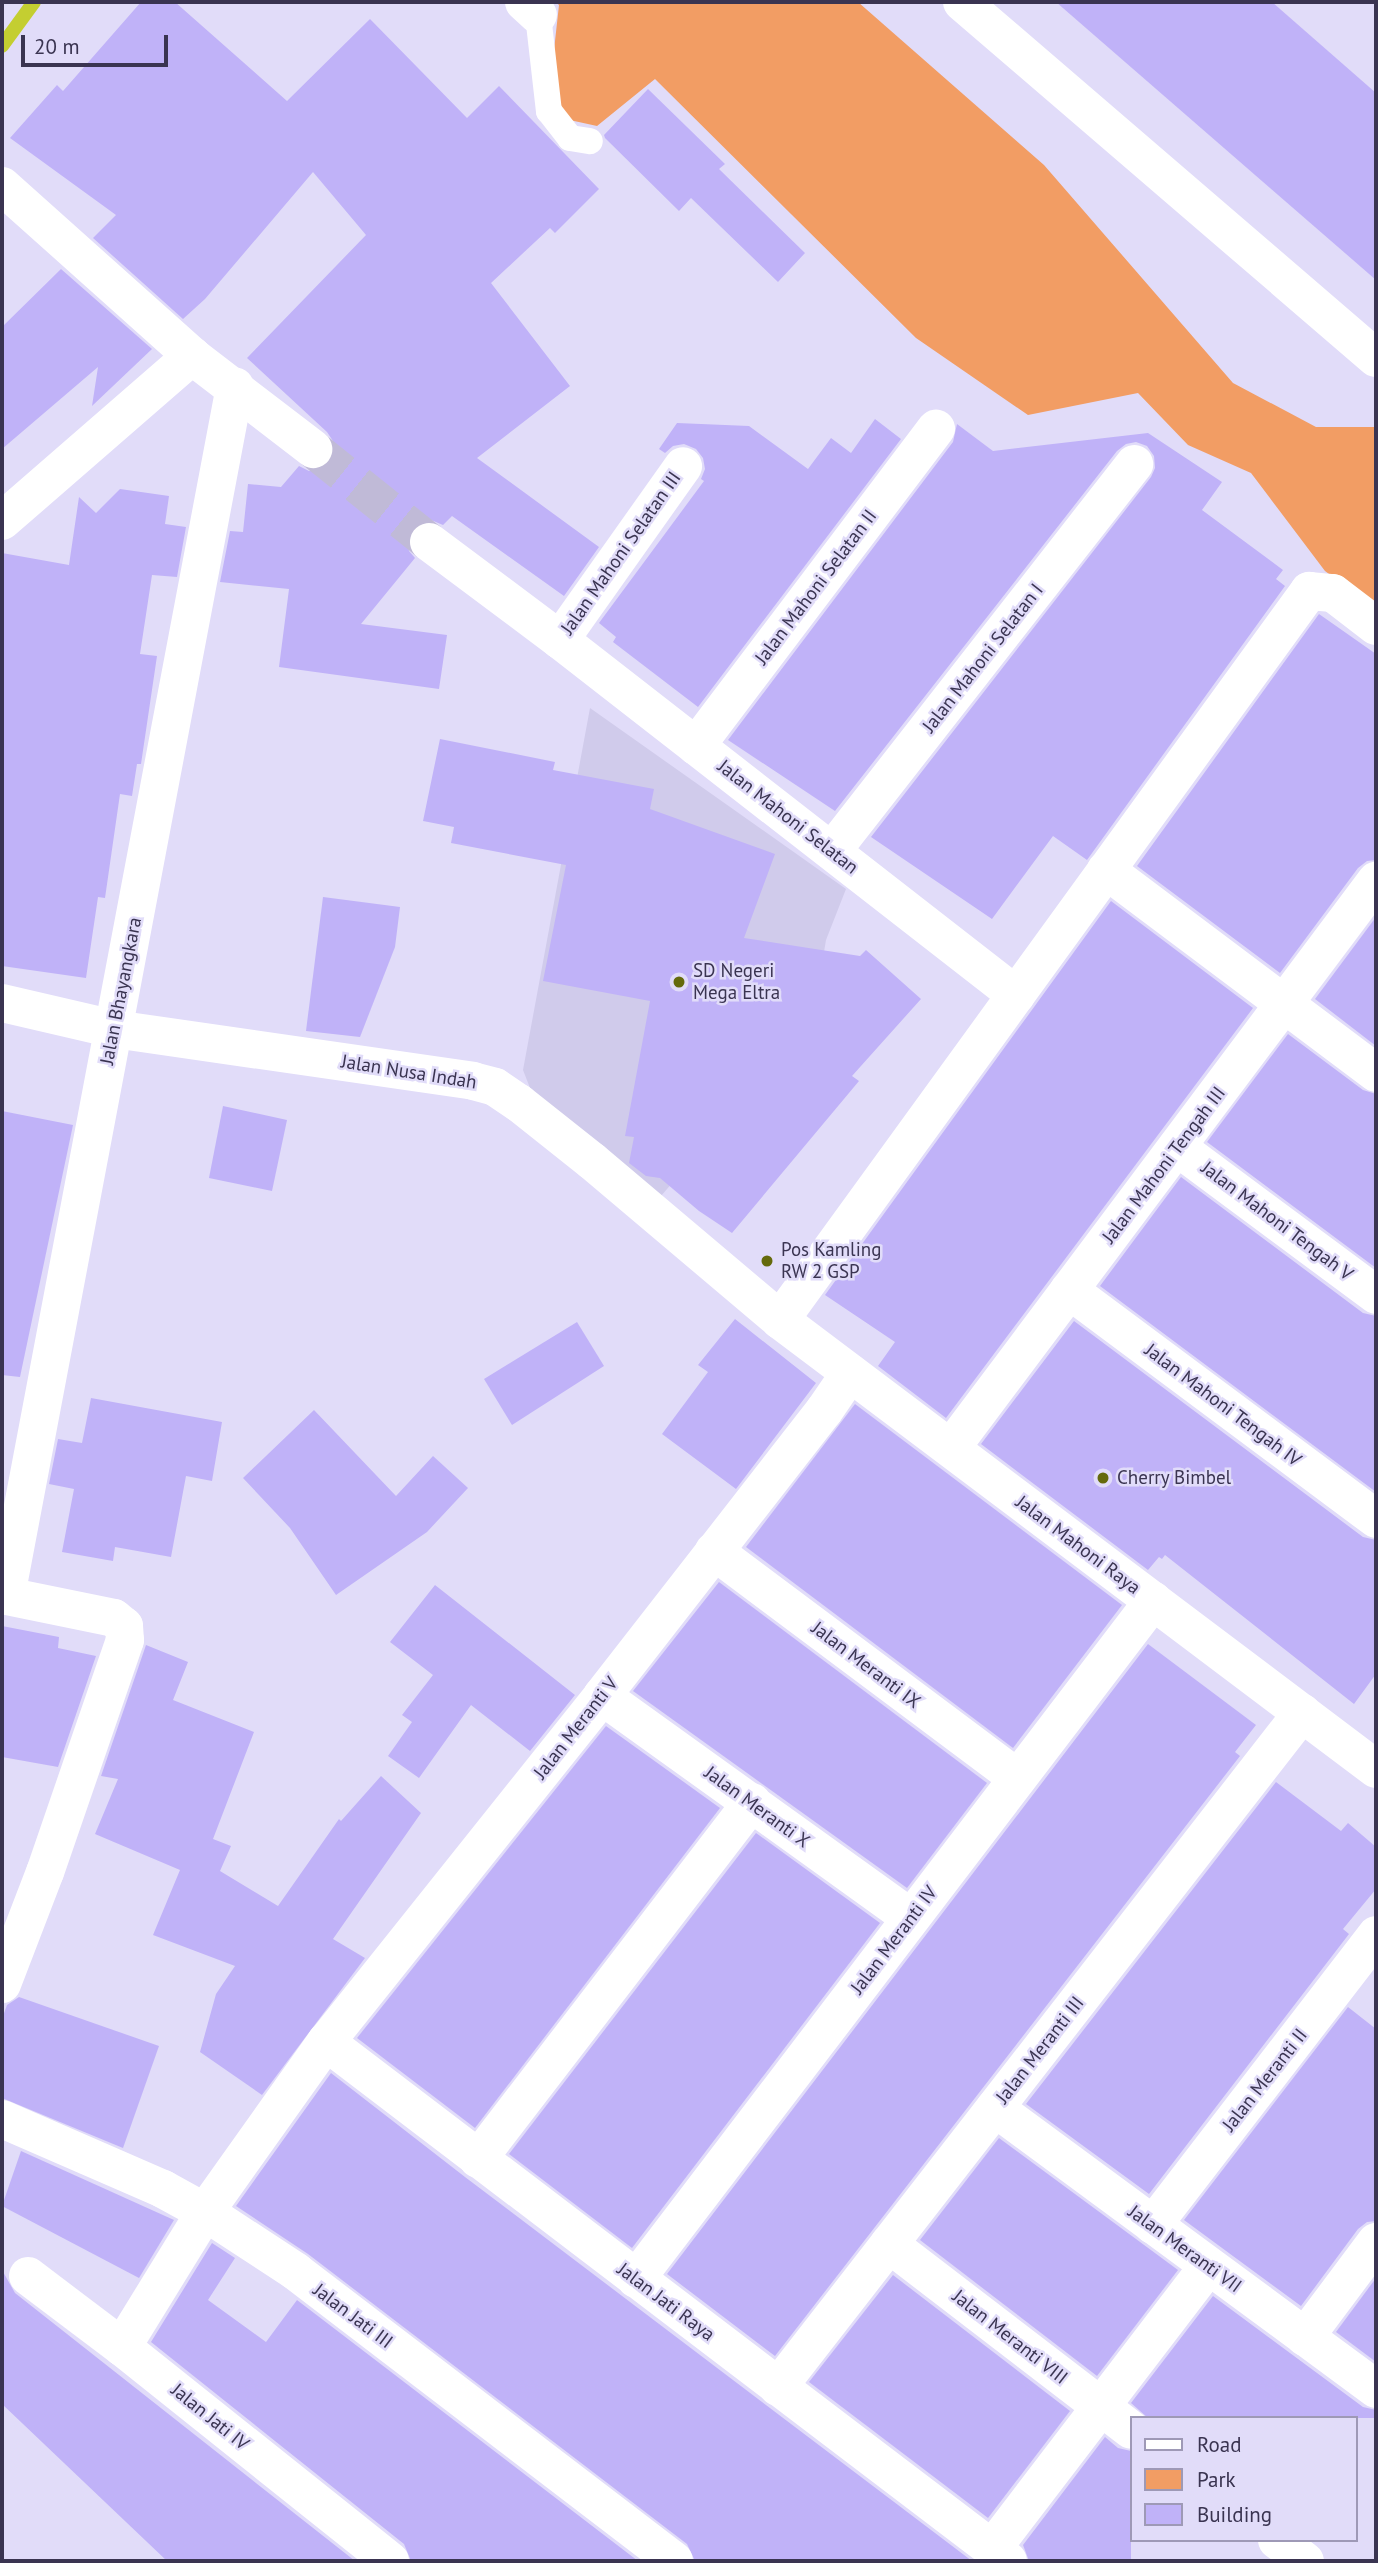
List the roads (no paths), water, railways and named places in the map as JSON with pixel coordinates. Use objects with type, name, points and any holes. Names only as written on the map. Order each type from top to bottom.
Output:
[{"type":"street","points":[[962,2],[1376,358]]},
{"type":"street","points":[[2,187],[192,356],[235,386],[313,449]]},
{"type":"street","points":[[2,521],[192,356]]},
{"type":"street","name":"Jalan Bhayangkara","points":[[4,1595],[235,386]]},
{"type":"street","name":"Jalan Mahoni Selatan II","points":[[696,746],[936,429]]},
{"type":"street","name":"Jalan Mahoni Selatan I","points":[[832,852],[1134,464]]},
{"type":"street","name":"Jalan Mahoni Selatan III","points":[[560,640],[682,466]]},
{"type":"street","name":"Jalan Mahoni Selatan","points":[[429,542],[560,640],[1016,995]]},
{"type":"street","points":[[780,1320],[1309,591],[1333,593],[1376,626]]},
{"type":"street","points":[[1106,870],[1376,1073]]},
{"type":"street","name":"Jalan Mahoni Tengah III","points":[[951,1448],[1376,881]]},
{"type":"street","name":"Jalan Nusa Indah","points":[[2,1003],[114,1029],[473,1081],[495,1087],[592,1161],[780,1320]]},
{"type":"street","name":"Jalan Mahoni Tengah V","points":[[1177,1147],[1376,1295]]},
{"type":"street","name":"Jalan Mahoni Tengah IV","points":[[1069,1290],[1376,1520]]},
{"type":"street","name":"Jalan Mahoni Raya","points":[[780,1320],[1302,1713],[1370,1750]]},
{"type":"street","name":"Jalan Meranti V","points":[[122,2347],[205,2212],[326,2042],[602,1696],[824,1411],[850,1373]]},
{"type":"street","name":"Jalan Meranti IX","points":[[714,1552],[1017,1778]]},
{"type":"street","points":[[2,1984],[46,1872],[125,1640],[124,1626],[114,1618],[4,1595]]},
{"type":"street","name":"Jalan Meranti IV","points":[[636,2279],[1153,1601]]},
{"type":"street","name":"Jalan Meranti X","points":[[602,1696],[911,1918]]},
{"type":"street","name":"Jalan Meranti III","points":[[778,2387],[1302,1713]]},
{"type":"street","points":[[478,2159],[752,1802]]},
{"type":"street","name":"Jalan Meranti II","points":[[1153,2225],[1376,1935]]},
{"type":"street","name":"Jalan Jati Raya","points":[[326,2042],[1000,2555]]},
{"type":"street","name":"Jalan Meranti VII","points":[[995,2108],[1376,2389]]},
{"type":"street","name":"Jalan Jati III","points":[[2,2119],[163,2189],[205,2212],[295,2271],[674,2561]]},
{"type":"street","points":[[1305,2337],[1376,2242]]},
{"type":"street","name":"Jalan Meranti VIII","points":[[889,2244],[1130,2429]]},
{"type":"street","points":[[1000,2555],[1101,2407],[1208,2266]]},
{"type":"street","name":"Jalan Jati IV","points":[[28,2276],[122,2347],[390,2561]]},
{"type":"street","points":[[1280,2542],[1304,2561]]},
{"type":"lane","points":[[531,8],[549,111],[570,138],[590,141]]},
{"type":"waterway","points":[[2,46],[34,2]]},
{"type":"tunnel","points":[[313,449],[429,542]]},
{"type":"place","name":"SD Negeri Mega Eltra","points":[[679,982]]},
{"type":"place","name":"Pos Kamling RW 2 GSP","points":[[767,1261]]},
{"type":"place","name":"Cherry Bimbel","points":[[1103,1478]]}]
